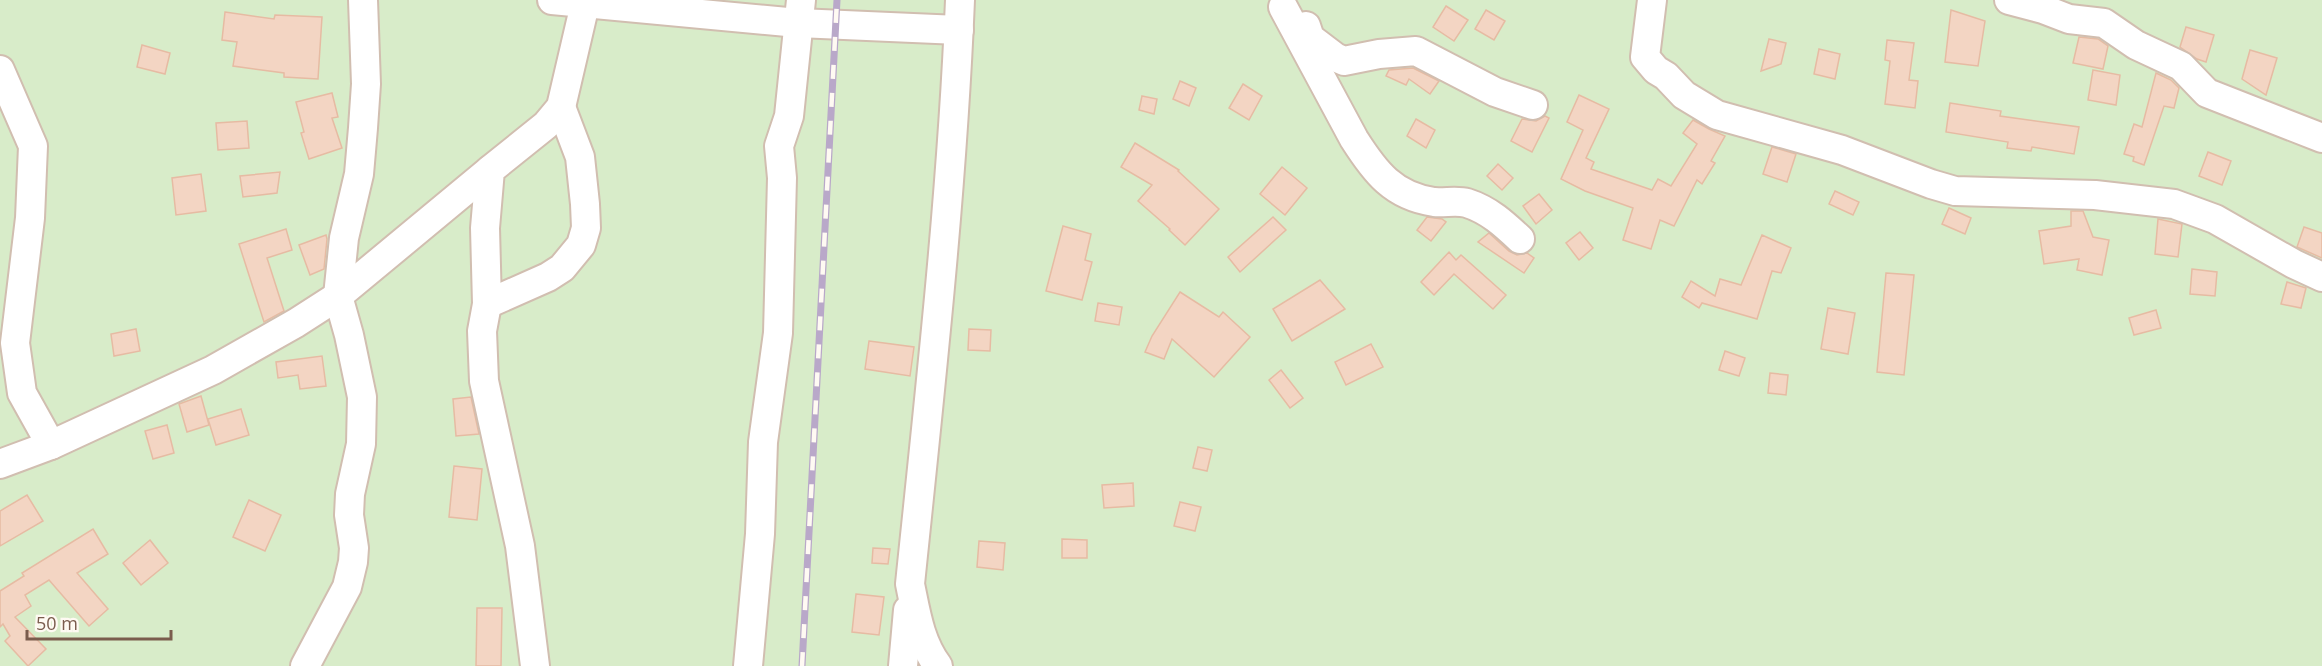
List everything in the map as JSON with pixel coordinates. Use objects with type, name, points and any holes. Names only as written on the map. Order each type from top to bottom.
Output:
[{"type":"street","points":[[305,666],[347,587],[353,562],[354,548],[349,514],[350,494],[361,444],[362,397],[338,296],[344,238],[359,174],[363,128],[366,84],[363,0]]},
{"type":"street","points":[[552,0],[585,4],[799,11],[959,30]]},
{"type":"street","points":[[903,666],[940,297],[960,0]]},
{"type":"street","points":[[1652,0],[1645,57],[1684,95],[1717,115],[1842,150],[1955,191],[2095,195],[2174,204],[2196,210],[2215,219],[2294,264],[2322,277]]},
{"type":"street","points":[[2009,0],[2069,19],[2104,23],[2136,45],[2181,66],[2207,93],[2322,138]]},
{"type":"street","points":[[1281,3],[1304,22],[1310,38],[1344,61],[1379,54],[1416,51],[1495,92],[1533,105]]},
{"type":"street","points":[[1281,3],[1354,139],[1384,179],[1409,195],[1434,201],[1465,203],[1484,210],[1496,217],[1520,238]]},
{"type":"street","points":[[0,464],[51,446],[213,370],[338,296],[546,125],[561,107],[585,4]]},
{"type":"street","points":[[748,666],[760,534],[763,442],[778,333],[782,178],[779,146],[789,116],[799,11]]},
{"type":"street","points":[[0,69],[31,139],[34,156],[30,218],[15,343],[16,361],[21,393],[51,446]]},
{"type":"street","points":[[487,304],[548,277],[562,268],[581,245],[586,228],[586,216],[580,157],[561,107]]},
{"type":"street","points":[[490,170],[485,228],[487,304],[482,331],[484,381],[520,546],[535,666]]},
{"type":"street","points":[[910,584],[924,641],[938,666]]},
{"type":"green space","points":[[0,0],[2322,0],[2322,666],[0,666]]},
{"type":"building","points":[[1446,6],[1468,20],[1454,41],[1433,27]]},
{"type":"building","points":[[1486,10],[1505,21],[1494,40],[1475,29]]},
{"type":"building","points":[[1951,10],[1985,21],[1978,66],[1945,62]]},
{"type":"building","points":[[225,12],[274,19],[275,15],[322,17],[318,79],[284,77],[284,73],[233,66],[237,42],[222,40]]},
{"type":"building","points":[[2186,27],[2214,35],[2206,62],[2197,59],[2180,47]]},
{"type":"building","points":[[2079,37],[2098,39],[2108,46],[2103,69],[2073,63]]},
{"type":"building","points":[[1769,39],[1786,43],[1781,64],[1761,71]]},
{"type":"building","points":[[1887,40],[1914,43],[1909,80],[1918,81],[1915,108],[1885,104],[1890,61],[1885,60]]},
{"type":"building","points":[[142,45],[170,53],[165,74],[137,67]]},
{"type":"building","points":[[1819,49],[1840,54],[1835,79],[1814,74]]},
{"type":"building","points":[[2250,50],[2277,58],[2266,95],[2242,79]]},
{"type":"building","points":[[1413,68],[1439,81],[1430,94],[1409,79],[1406,85],[1386,76],[1389,70]]},
{"type":"building","points":[[2093,70],[2120,75],[2116,105],[2088,100]]},
{"type":"building","points":[[2156,73],[2171,80],[2179,88],[2174,108],[2164,106],[2144,165],[2133,161],[2134,157],[2124,154],[2134,124],[2142,127]]},
{"type":"building","points":[[1180,81],[1196,88],[1189,106],[1173,99]]},
{"type":"building","points":[[1243,84],[1262,96],[1249,120],[1229,108]]},
{"type":"building","points":[[332,93],[338,117],[332,118],[342,148],[309,159],[301,133],[304,132],[296,102]]},
{"type":"building","points":[[1579,95],[1609,109],[1586,158],[1594,162],[1591,169],[1652,190],[1658,179],[1671,186],[1697,144],[1683,133],[1693,120],[1725,136],[1711,161],[1715,163],[1702,184],[1697,180],[1674,226],[1660,220],[1651,249],[1623,240],[1633,208],[1585,191],[1561,179],[1583,130],[1567,122]]},
{"type":"building","points":[[1142,96],[1157,99],[1154,114],[1139,110]]},
{"type":"building","points":[[1950,103],[2001,111],[2000,116],[2079,127],[2074,154],[2032,147],[2031,151],[2007,148],[2008,142],[1946,132]]},
{"type":"building","points":[[1545,116],[1549,118],[1532,152],[1511,141],[1522,119],[1536,121]]},
{"type":"building","points":[[1416,119],[1435,130],[1426,148],[1407,136]]},
{"type":"building","points":[[247,121],[249,148],[218,150],[216,123]]},
{"type":"building","points":[[1135,143],[1179,170],[1219,209],[1185,245],[1138,201],[1152,185],[1121,167]]},
{"type":"building","points":[[1772,147],[1796,154],[1787,182],[1763,174]]},
{"type":"building","points":[[2208,152],[2231,161],[2222,185],[2199,176]]},
{"type":"building","points":[[1498,164],[1513,178],[1502,190],[1487,176]]},
{"type":"building","points":[[1282,167],[1307,188],[1285,215],[1260,194]]},
{"type":"building","points":[[280,172],[277,193],[243,197],[240,176]]},
{"type":"building","points":[[201,174],[206,211],[176,215],[172,178]]},
{"type":"building","points":[[1835,191],[1859,202],[1853,215],[1829,204]]},
{"type":"building","points":[[1539,194],[1552,210],[1536,224],[1523,206]]},
{"type":"building","points":[[1949,208],[1971,218],[1965,234],[1942,224]]},
{"type":"building","points":[[2071,211],[2083,211],[2093,237],[2109,240],[2102,275],[2077,270],[2079,259],[2044,264],[2039,231],[2071,226]]},
{"type":"building","points":[[1273,217],[1286,230],[1240,272],[1228,257]]},
{"type":"building","points":[[1427,217],[1442,219],[1446,222],[1431,241],[1417,230]]},
{"type":"building","points":[[2158,219],[2182,224],[2178,257],[2155,254]]},
{"type":"building","points":[[1063,226],[1091,234],[1085,260],[1092,262],[1082,300],[1046,291]]},
{"type":"building","points":[[2304,227],[2322,233],[2322,258],[2297,247]]},
{"type":"building","points":[[286,229],[292,250],[267,258],[284,311],[264,322],[239,244]]},
{"type":"building","points":[[1580,232],[1593,248],[1579,260],[1566,243]]},
{"type":"building","points":[[1489,233],[1509,251],[1517,255],[1527,253],[1534,258],[1524,273],[1478,242]]},
{"type":"building","points":[[326,235],[324,269],[310,275],[299,245]]},
{"type":"building","points":[[1762,235],[1791,248],[1781,273],[1772,271],[1757,319],[1702,303],[1699,308],[1682,297],[1691,281],[1715,296],[1720,279],[1741,285]]},
{"type":"building","points":[[1449,252],[1456,260],[1461,255],[1506,295],[1493,309],[1454,274],[1434,295],[1421,282]]},
{"type":"building","points":[[2192,269],[2217,272],[2215,296],[2190,294]]},
{"type":"building","points":[[1886,273],[1914,275],[1904,375],[1877,372]]},
{"type":"building","points":[[1320,280],[1345,309],[1292,341],[1273,309]]},
{"type":"building","points":[[2287,282],[2306,288],[2301,308],[2281,304]]},
{"type":"building","points":[[1180,292],[1219,317],[1223,312],[1250,337],[1214,377],[1172,339],[1164,359],[1145,352],[1152,336]]},
{"type":"building","points":[[1098,303],[1122,307],[1119,325],[1095,321]]},
{"type":"building","points":[[1828,308],[1855,313],[1848,354],[1821,349]]},
{"type":"building","points":[[2156,310],[2161,328],[2134,335],[2129,318]]},
{"type":"building","points":[[136,329],[140,351],[114,356],[111,334]]},
{"type":"building","points":[[969,329],[991,330],[990,351],[968,350]]},
{"type":"building","points":[[869,341],[914,347],[910,376],[865,369]]},
{"type":"building","points":[[1371,344],[1383,367],[1346,385],[1335,362]]},
{"type":"building","points":[[1725,351],[1745,358],[1739,376],[1719,370]]},
{"type":"building","points":[[322,356],[326,386],[300,389],[298,375],[278,378],[276,362]]},
{"type":"building","points":[[1281,370],[1303,398],[1290,408],[1269,380]]},
{"type":"building","points":[[1770,373],[1788,375],[1786,395],[1768,393]]},
{"type":"building","points":[[201,396],[209,425],[187,432],[179,404]]},
{"type":"building","points":[[471,397],[479,434],[456,436],[453,399]]},
{"type":"building","points":[[241,409],[249,435],[216,445],[208,419]]},
{"type":"building","points":[[167,425],[174,453],[153,459],[145,431]]},
{"type":"building","points":[[1198,447],[1212,450],[1207,471],[1193,468]]},
{"type":"building","points":[[454,466],[482,469],[477,520],[449,517]]},
{"type":"building","points":[[1133,483],[1134,506],[1104,508],[1102,485]]},
{"type":"building","points":[[27,495],[43,521],[0,546],[0,511]]},
{"type":"building","points":[[249,500],[281,515],[265,551],[233,537]]},
{"type":"building","points":[[1180,502],[1201,507],[1195,531],[1174,526]]},
{"type":"building","points":[[93,529],[108,554],[77,573],[108,609],[89,626],[49,580],[25,595],[31,606],[15,617],[46,649],[28,666],[5,641],[10,636],[3,624],[0,627],[0,591],[24,576],[22,573]]},
{"type":"building","points":[[1062,539],[1087,540],[1087,558],[1062,558]]},
{"type":"building","points":[[150,540],[168,563],[141,585],[123,563]]},
{"type":"building","points":[[979,541],[1005,543],[1003,570],[977,567]]},
{"type":"building","points":[[873,548],[890,549],[888,564],[872,563]]},
{"type":"building","points":[[856,594],[884,597],[879,635],[852,632]]},
{"type":"building","points":[[477,608],[502,608],[501,666],[476,666]]},
{"type":"railway","points":[[802,666],[837,0]]}]
